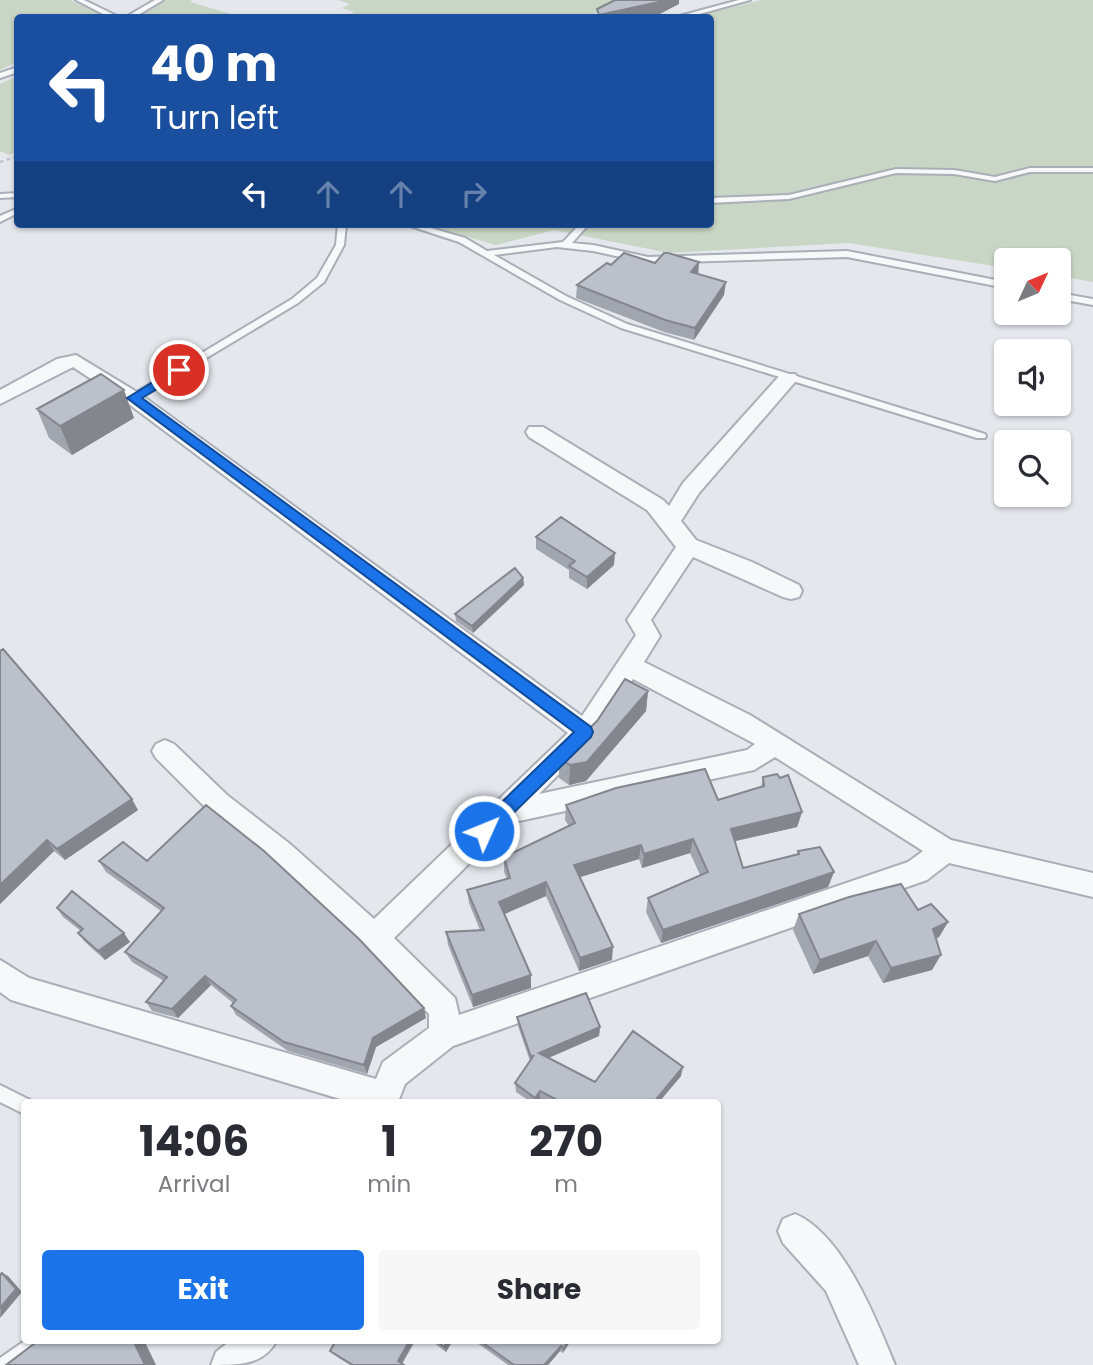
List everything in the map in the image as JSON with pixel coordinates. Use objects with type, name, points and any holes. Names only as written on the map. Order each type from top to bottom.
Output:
[{"type":"street","points":[[0,398],[70,360],[76,361],[133,398],[585,732]]},
{"type":"street","points":[[670,521],[691,488],[788,378]]},
{"type":"street","points":[[536,432],[655,505],[688,547],[744,568],[791,591]]},
{"type":"street","points":[[374,938],[585,732],[648,636],[639,620],[688,547]]},
{"type":"street","points":[[628,665],[741,722],[945,850],[1093,885]]},
{"type":"street","points":[[502,813],[754,759],[775,743]]},
{"type":"street","points":[[165,751],[218,803],[280,852],[374,938],[444,1008],[444,1035]]},
{"type":"street","points":[[383,1099],[394,1073],[444,1035],[917,871],[945,850]]},
{"type":"street","points":[[0,974],[21,990],[380,1099]]},
{"type":"street","points":[[795,1231],[838,1279],[877,1365]]},
{"type":"street","points":[[229,1365],[255,1344]]},
{"type":"lane","points":[[79,0],[109,14]]},
{"type":"lane","points":[[135,14],[160,0]]},
{"type":"lane","points":[[691,14],[747,0]]},
{"type":"lane","points":[[714,201],[789,197],[896,171],[954,172],[995,179],[1030,170],[1093,170]]},
{"type":"lane","points":[[133,398],[295,301],[321,280],[340,245],[342,228]]},
{"type":"lane","points":[[422,228],[462,240],[563,298],[624,326],[981,436]]},
{"type":"lane","points":[[565,245],[581,228]]},
{"type":"lane","points":[[488,254],[565,245],[648,260],[847,254],[994,283]]},
{"type":"lane","points":[[1071,298],[1093,302]]},
{"type":"lane","points":[[0,1093],[21,1104]]},
{"type":"lane","points":[[5,1365],[37,1344]]},
{"type":"green space","points":[[0,0],[70,0],[100,14],[14,14],[14,63],[0,70]]},
{"type":"green space","points":[[166,0],[192,0],[190,2],[232,14],[143,14]]},
{"type":"green space","points":[[338,0],[625,0],[593,14],[351,14],[354,12],[342,8],[350,4]]},
{"type":"green space","points":[[762,0],[1093,0],[1093,282],[1071,278],[1071,248],[994,248],[994,266],[849,243],[669,253],[554,230],[496,245],[436,228],[714,228],[714,14],[705,14]]},
{"type":"green space","points":[[14,77],[14,153],[9,155],[0,151],[0,84]]},
{"type":"building","points":[[615,0],[662,0],[604,14],[599,14],[597,9]]},
{"type":"building","points":[[624,253],[655,263],[664,253],[668,253],[699,262],[691,272],[726,282],[695,328],[665,320],[577,285],[607,263],[611,265]]},
{"type":"building","points":[[101,374],[124,390],[60,426],[37,409]]},
{"type":"building","points":[[561,517],[615,553],[587,577],[569,566],[575,561],[536,537]]},
{"type":"building","points":[[515,568],[523,578],[472,626],[455,614]]},
{"type":"building","points":[[3,649],[132,799],[57,849],[47,840],[0,885],[0,651]]},
{"type":"building","points":[[625,679],[648,691],[587,762],[570,765],[559,758],[597,721]]},
{"type":"building","points":[[705,769],[718,800],[764,786],[763,777],[777,774],[780,778],[788,775],[802,812],[731,829],[743,868],[820,847],[834,872],[663,930],[648,898],[708,872],[693,839],[644,854],[641,845],[574,865],[613,947],[580,958],[546,882],[499,902],[531,975],[472,995],[446,932],[484,930],[467,890],[510,878],[504,857],[575,823],[566,805],[616,788]]},
{"type":"building","points":[[206,805],[264,851],[359,939],[424,1008],[373,1038],[364,1065],[284,1042],[231,1006],[236,1000],[205,976],[172,1009],[146,1002],[167,977],[125,952],[164,908],[99,861],[123,842],[147,861]]},
{"type":"building","points":[[901,884],[918,910],[931,904],[948,922],[933,929],[941,955],[891,968],[876,941],[820,960],[799,914],[849,897]]},
{"type":"building","points":[[72,891],[124,933],[98,951],[78,933],[83,929],[57,908]]},
{"type":"building","points":[[586,993],[600,1027],[539,1053],[595,1082],[633,1031],[683,1067],[656,1099],[555,1099],[540,1091],[535,1098],[515,1083],[534,1055],[531,1057],[517,1017]]},
{"type":"building","points":[[2,1273],[16,1289],[0,1308],[0,1275]]},
{"type":"building","points":[[34,1344],[135,1344],[145,1365],[6,1365]]},
{"type":"building","points":[[334,1344],[408,1344],[398,1361],[404,1365],[353,1365],[330,1351]]},
{"type":"building","points":[[485,1344],[566,1344],[564,1349],[561,1346],[544,1365],[514,1365]]},
{"type":"route","points":[[179,370],[133,398],[585,732],[484,831]]}]
